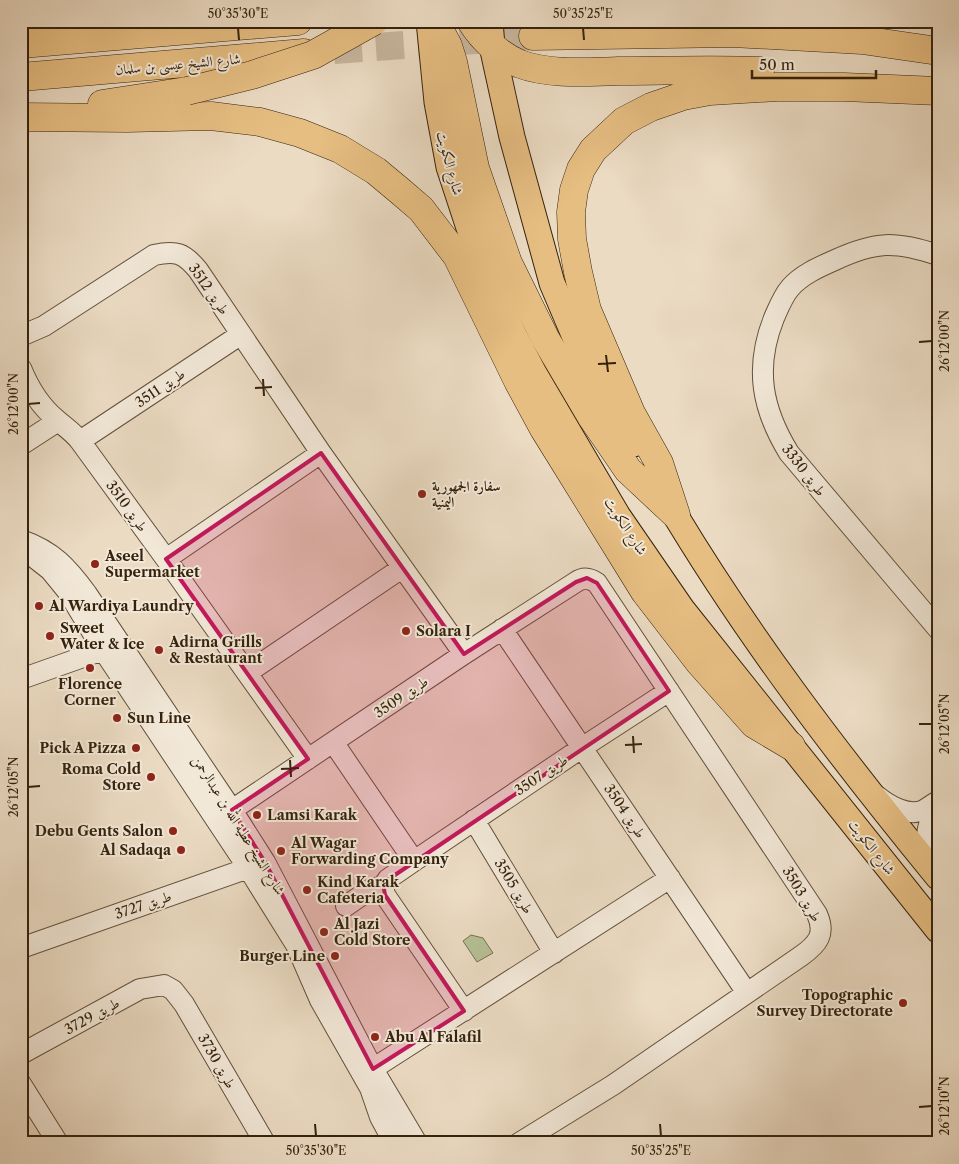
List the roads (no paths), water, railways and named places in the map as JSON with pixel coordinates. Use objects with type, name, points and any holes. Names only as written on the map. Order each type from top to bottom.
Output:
[{"type":"highway","points":[[21,22],[29,21]]},
{"type":"highway","points":[[21,44],[298,21]]},
{"type":"highway","points":[[21,116],[178,92],[252,75],[313,55],[374,21]]},
{"type":"highway","points":[[472,21],[480,34],[491,33],[502,54],[518,63],[533,68],[555,71],[735,70],[805,73],[861,76],[938,87]]},
{"type":"highway","points":[[432,59],[437,23]]},
{"type":"highway","points":[[437,23],[453,62],[475,168],[508,263],[545,338],[622,463],[676,515]]},
{"type":"highway","points":[[532,36],[733,33],[862,40],[938,51]]},
{"type":"highway","name":"شارع الشيخ عيسى بن سلمان","points":[[21,77],[334,50]]},
{"type":"highway","points":[[676,515],[659,462],[631,413],[587,310],[572,239],[571,212],[574,190],[585,163],[593,150],[624,121],[651,106],[692,94],[710,91],[777,87],[844,86],[938,91]]},
{"type":"highway","points":[[21,116],[127,118],[211,116],[260,122],[300,133],[340,149],[376,171],[421,209],[457,256],[518,381],[544,429],[645,592],[699,662],[754,724],[792,746]]},
{"type":"main road","points":[[491,33],[514,146],[552,283],[586,363],[732,606],[865,787],[938,877]]},
{"type":"main road","name":"شارع الكويت","points":[[432,59],[442,135],[449,167],[475,246],[494,291],[534,373],[618,516],[682,609],[938,930]]},
{"type":"street","name":"طريق 3330","points":[[938,254],[911,246],[894,244],[876,246],[854,251],[806,275],[790,289],[778,309],[768,333],[763,360],[767,408],[776,431],[789,453],[938,630]]},
{"type":"street","name":"طريق 3512","points":[[21,336],[44,326],[154,255],[176,253],[183,255],[192,263],[321,453],[464,654]]},
{"type":"street","name":"طريق 3511","points":[[80,441],[240,335]]},
{"type":"street","name":"طريق 3510","points":[[21,368],[36,398],[58,421],[74,433],[308,759]]},
{"type":"street","points":[[21,445],[58,421]]},
{"type":"street","points":[[166,559],[321,453]]},
{"type":"street","name":"شارع الشيخ عطية الله بن عبدالرحمن","points":[[21,540],[43,556],[50,570],[68,592],[103,650],[225,815]]},
{"type":"street","name":"شارع الشيخ عطية الله بن عبدالرحمن","points":[[21,552],[59,560],[87,594],[257,865],[296,945],[320,1000],[417,1143]]},
{"type":"street","points":[[247,672],[402,568]]},
{"type":"street","name":"طريق 3509","points":[[225,815],[502,629],[576,582],[587,578]]},
{"type":"street","name":"طريق 3503","points":[[519,1143],[613,1085],[814,946],[819,939],[821,930],[821,923],[812,906],[597,583],[587,578]]},
{"type":"street","name":"طريق 3504","points":[[502,629],[747,993]]},
{"type":"street","points":[[21,679],[103,650]]},
{"type":"street","name":"طريق 3507","points":[[346,906],[369,890],[383,886],[388,879],[474,820],[669,692]]},
{"type":"street","points":[[333,742],[414,861]]},
{"type":"street","points":[[865,787],[883,801],[902,810],[923,811],[938,802]]},
{"type":"street","points":[[938,802],[927,828],[929,848],[938,868]]},
{"type":"street","name":"طريق 3505","points":[[474,820],[554,953]]},
{"type":"street","name":"طريق 3727","points":[[21,948],[257,865]]},
{"type":"street","points":[[368,1072],[670,878]]},
{"type":"street","points":[[383,886],[385,895],[464,1011]]},
{"type":"street","name":"طريق 3729","points":[[21,1054],[140,989],[153,985],[164,985]]},
{"type":"street","name":"طريق 3730","points":[[164,985],[173,990],[184,1004],[265,1143]]},
{"type":"street","name":"شارع الشيخ عطية الله بن عبدالرحمن","points":[[368,1072],[370,1088],[385,1128],[394,1143]]},
{"type":"street","points":[[21,1084],[58,1143]]},
{"type":"tunnel","points":[[334,50],[533,36]]},
{"type":"place","name":"سفارة الجمهورية اليمنية","points":[[422,494]]},
{"type":"place","name":"Aseel Supermarket","points":[[95,564]]},
{"type":"place","name":"Al Wardiya Laundry","points":[[39,606]]},
{"type":"place","name":"Solara I","points":[[406,631]]},
{"type":"place","name":"Sweet Water & Ice","points":[[50,636]]},
{"type":"place","name":"Adirna Grills & Restaurant","points":[[159,650]]},
{"type":"place","name":"Florence Corner","points":[[90,668]]},
{"type":"place","name":"Sun Line","points":[[117,718]]},
{"type":"place","name":"Pick A Pizza","points":[[136,748]]},
{"type":"place","name":"Roma Cold Store","points":[[151,777]]},
{"type":"place","name":"Lamsi Karak","points":[[257,815]]},
{"type":"place","name":"Debu Gents Salon","points":[[173,831]]},
{"type":"place","name":"Al Sadaqa","points":[[181,850]]},
{"type":"place","name":"Al Wagar Forwarding Company","points":[[281,851]]},
{"type":"place","name":"Kind Karak Cafeteria","points":[[307,890]]},
{"type":"place","name":"Al Jazi Cold Store","points":[[324,932]]},
{"type":"place","name":"Burger Line","points":[[335,956]]},
{"type":"place","name":"Topographic Survey Directorate","points":[[903,1003]]},
{"type":"place","name":"Abu Al Falafil","points":[[375,1037]]}]
